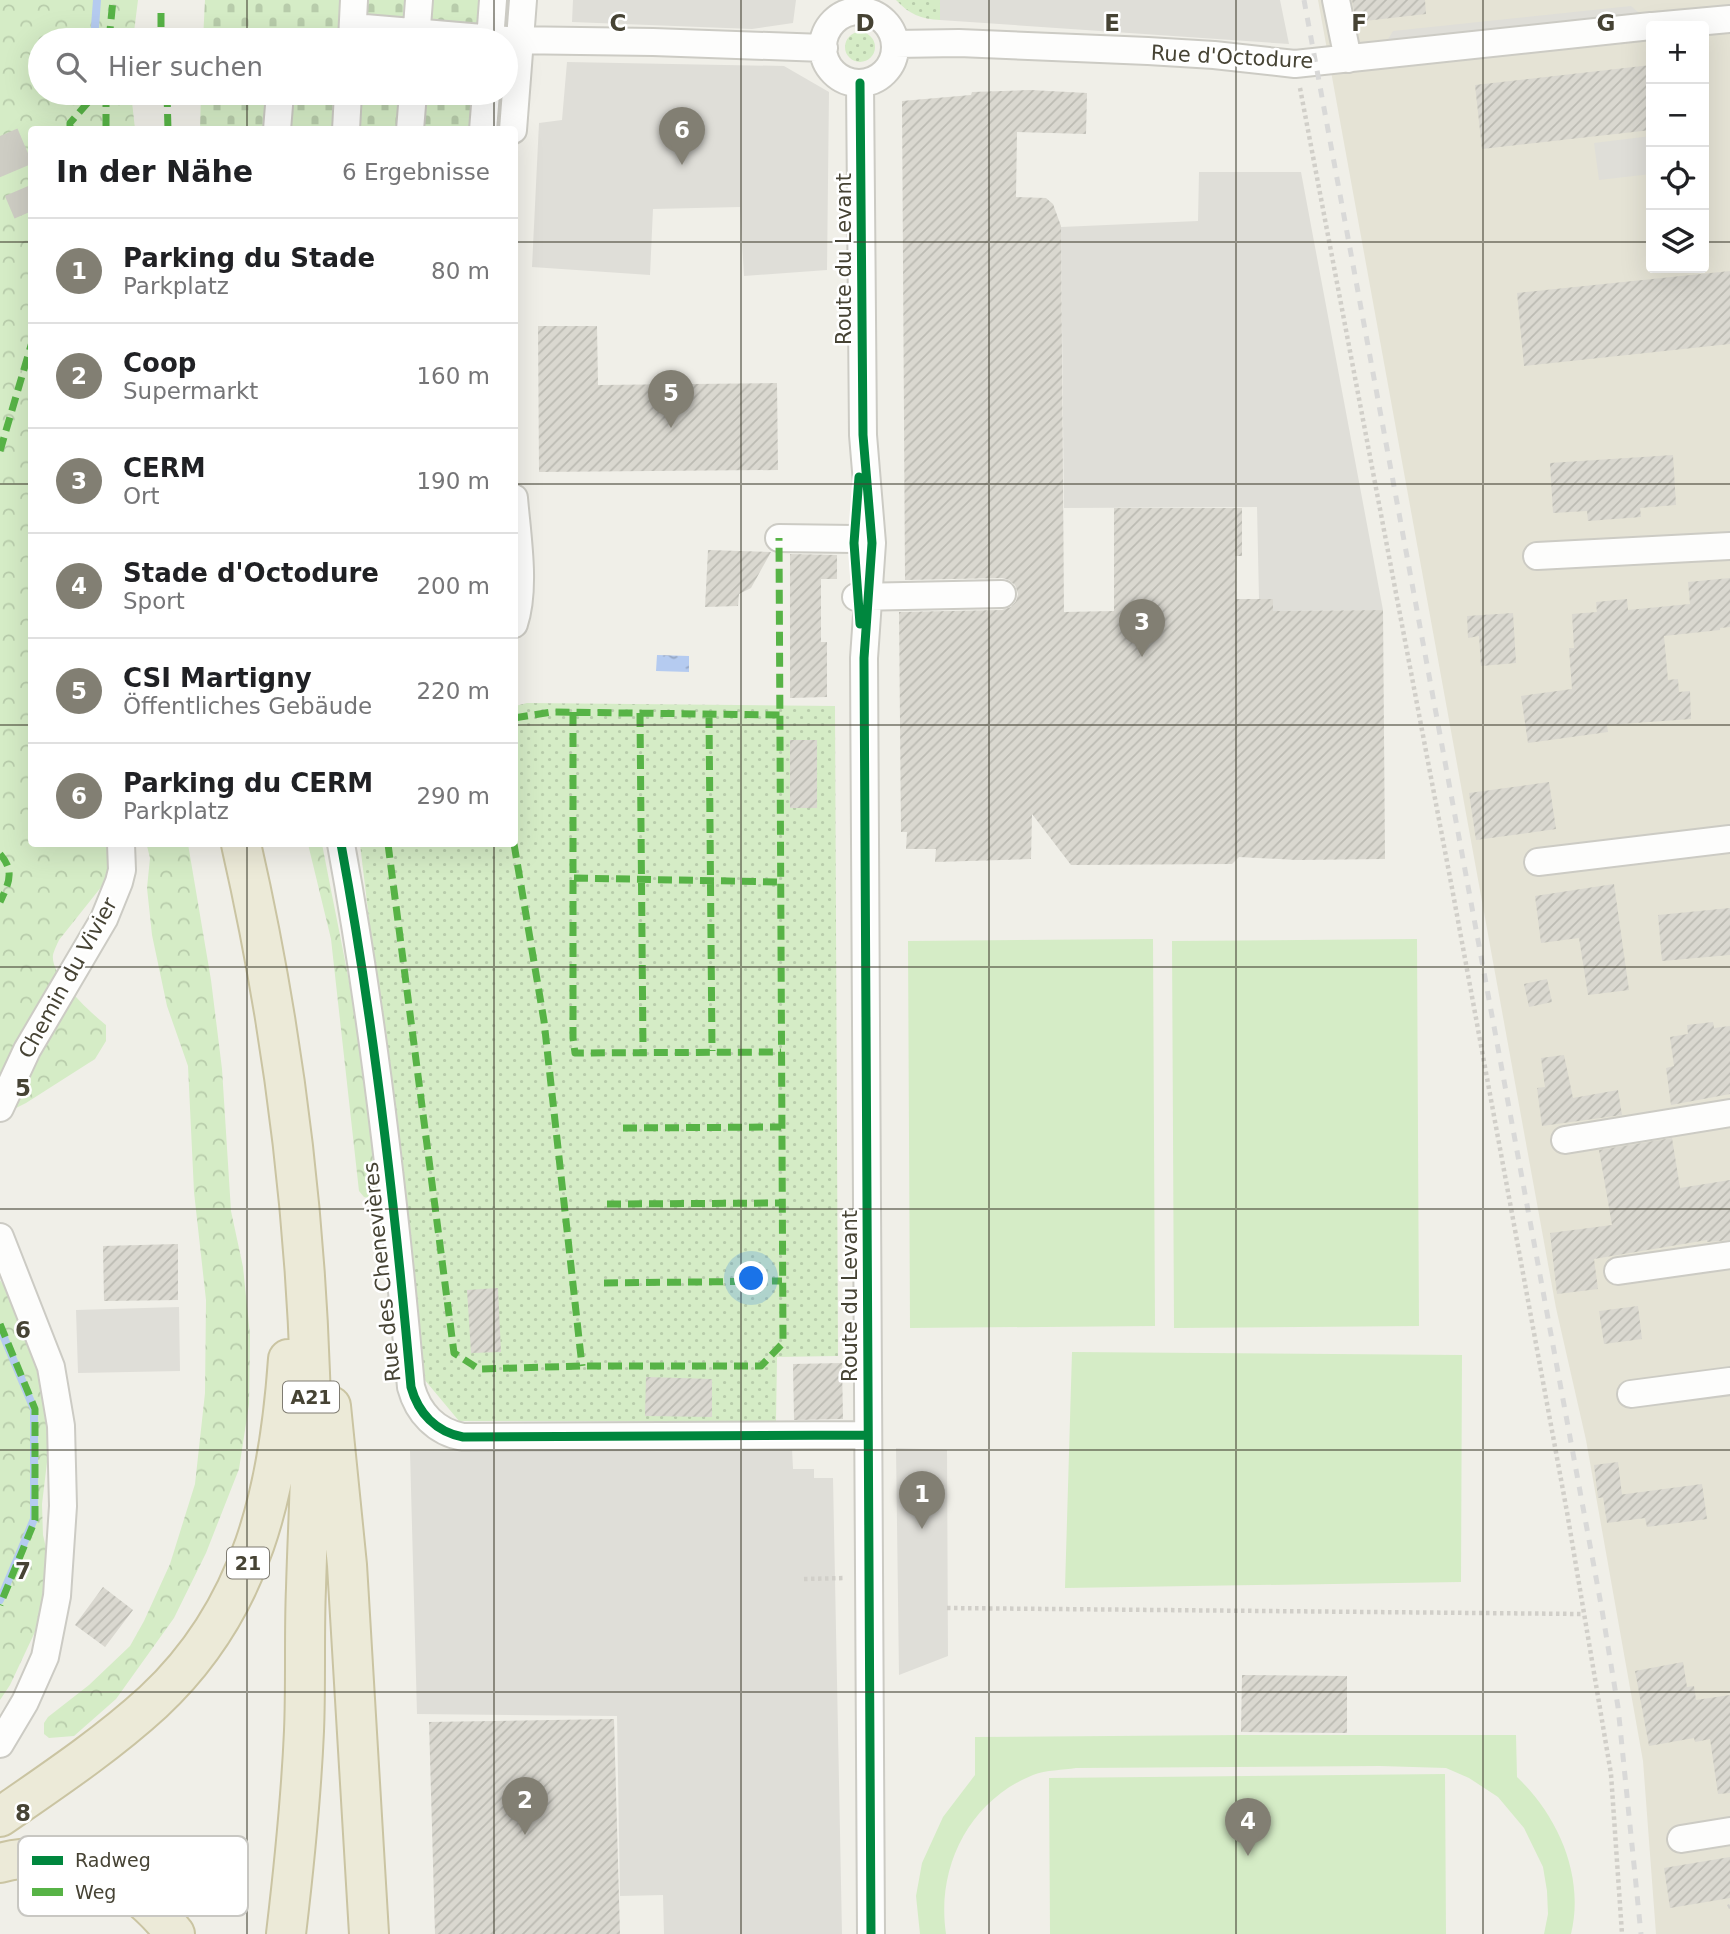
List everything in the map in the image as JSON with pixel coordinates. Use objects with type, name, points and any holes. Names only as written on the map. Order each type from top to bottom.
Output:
[{"type":"highway","name":"A21","points":[[242,847],[276,1028],[298,1206],[310,1373],[310,1501],[304,1731],[286,1934]]},
{"type":"highway","name":"21","points":[[0,1818],[89,1754],[154,1701],[199,1650],[235,1595],[267,1508],[275,1471],[284,1409],[298,1206]]},
{"type":"highway","points":[[298,1206],[324,1348],[340,1478],[369,1934]]},
{"type":"highway","name":"A21","points":[[261,1934],[306,1588]]},
{"type":"highway","points":[[0,1863],[18,1860]]},
{"type":"highway","points":[[160,1916],[175,1934]]},
{"type":"street","points":[[352,28],[354,0]]},
{"type":"street","points":[[417,28],[419,0]]},
{"type":"street","points":[[493,0],[499,28]]},
{"type":"street","points":[[508,28],[523,0]]},
{"type":"street","points":[[1336,0],[1348,59]]},
{"type":"street","points":[[860,6],[883,20],[892,33],[895,44],[894,57],[888,68],[873,80],[860,83],[846,80],[835,73],[827,62],[824,48],[827,33],[836,20],[860,6]]},
{"type":"street","name":"Rue d'Octodure","points":[[1666,21],[1695,11],[1730,19]]},
{"type":"street","name":"Rue d'Octodure","points":[[895,44],[959,43],[1148,51],[1295,64],[1646,27]]},
{"type":"street","points":[[518,40],[824,48]]},
{"type":"street","name":"Route du Levant","points":[[860,83],[863,435],[871,532],[863,596],[871,1934]]},
{"type":"street","points":[[277,126],[279,105]]},
{"type":"street","points":[[346,126],[347,105]]},
{"type":"street","points":[[410,126],[411,105]]},
{"type":"street","points":[[483,126],[485,105]]},
{"type":"street","points":[[510,105],[513,126]]},
{"type":"street","name":"Route du Levant","points":[[863,435],[854,539],[863,596]]},
{"type":"street","points":[[779,538],[854,539]]},
{"type":"street","points":[[1537,556],[1730,546]]},
{"type":"street","points":[[518,572],[518,613]]},
{"type":"street","points":[[863,596],[1002,594]]},
{"type":"street","points":[[1538,862],[1730,839]]},
{"type":"street","name":"Chemin du Vivier","points":[[0,1108],[27,1050],[104,919],[119,882],[121,847]]},
{"type":"street","name":"Rue des Chenevières","points":[[342,847],[363,962],[396,1220],[411,1387],[418,1407],[426,1417],[449,1434],[463,1437],[868,1435]]},
{"type":"street","points":[[1565,1140],[1730,1113]]},
{"type":"street","points":[[0,1237],[51,1367],[61,1426],[62,1506],[57,1596],[45,1657],[25,1702],[0,1744]]},
{"type":"street","points":[[1618,1271],[1730,1255]]},
{"type":"street","points":[[1631,1394],[1730,1381]]},
{"type":"street","points":[[1681,1839],[1730,1831]]},
{"type":"path","points":[[1295,64],[1459,926],[1611,1774],[1622,1934]]},
{"type":"path","points":[[804,1579],[847,1578]]},
{"type":"path","points":[[947,1608],[1583,1614]]},
{"type":"shaded area","points":[[573,0],[796,0],[793,23],[752,29],[572,22]]},
{"type":"shaded area","points":[[940,0],[1280,0],[1289,44],[940,20]]},
{"type":"shaded area","points":[[1318,0],[1730,0],[1730,1934],[1656,1934],[1643,1761],[1586,1440],[1556,1308]]},
{"type":"shaded area","points":[[1631,6],[1640,14],[1387,41],[1393,31]]},
{"type":"shaded area","points":[[567,62],[784,66],[829,92],[827,270],[744,276],[740,207],[653,209],[650,275],[532,267],[539,123],[562,120]]},
{"type":"shaded area","points":[[1646,137],[1646,175],[1599,180],[1594,143]]},
{"type":"shaded area","points":[[1199,172],[1301,172],[1383,610],[1273,611],[1273,600],[1259,599],[1257,507],[1064,508],[1061,227],[1198,221]]},
{"type":"shaded area","points":[[179,1307],[180,1371],[78,1373],[76,1310]]},
{"type":"shaded area","points":[[792,1448],[793,1469],[814,1469],[814,1478],[833,1478],[842,1934],[664,1934],[663,1895],[620,1896],[617,1716],[417,1714],[410,1451]]},
{"type":"shaded area","points":[[896,1448],[947,1450],[948,1656],[899,1675]]},
{"type":"green space","points":[[0,0],[138,0],[134,28],[28,28],[28,105],[132,105],[135,126],[28,126],[28,847],[133,847],[59,940],[53,955],[54,964],[64,983],[106,1025],[106,1041],[95,1059],[26,1103],[0,1116]]},
{"type":"green space","points":[[205,0],[511,0],[509,28],[204,28]]},
{"type":"green space","points":[[896,0],[940,0],[940,20],[916,15]]},
{"type":"green space","points":[[860,32],[871,36],[875,47],[871,58],[860,62],[849,58],[845,47],[849,36]]},
{"type":"green space","points":[[201,105],[505,105],[504,126],[200,126]]},
{"type":"green space","points":[[527,703],[835,706],[838,1356],[777,1357],[776,1421],[459,1421],[424,1379],[360,847],[518,847],[518,705]]},
{"type":"green space","points":[[147,847],[189,847],[211,980],[222,1069],[231,1211],[243,1267],[250,1335],[249,1404],[239,1469],[206,1553],[174,1618],[116,1699],[74,1736],[49,1738],[44,1734],[44,1723],[48,1717],[89,1685],[130,1646],[170,1564],[195,1484],[205,1393],[206,1300],[194,1192],[188,1066],[167,1006],[152,935],[147,888],[150,858]]},
{"type":"green space","points":[[309,847],[323,847],[356,1017],[378,1191],[372,1199],[364,1197],[359,1191],[331,939]]},
{"type":"green space","points":[[1153,939],[1155,1326],[910,1328],[908,941]]},
{"type":"green space","points":[[1417,939],[1419,1326],[1174,1328],[1172,941]]},
{"type":"green space","points":[[0,1280],[24,1317],[48,1406],[48,1454],[42,1504],[43,1535],[50,1565],[42,1617],[10,1685],[0,1700]]},
{"type":"green space","points":[[1072,1352],[1462,1355],[1461,1582],[1065,1588]]},
{"type":"green space","points":[[1516,1735],[1517,1777],[1545,1810],[1565,1848],[1571,1869],[1574,1912],[1571,1934],[1544,1934],[1548,1914],[1543,1867],[1524,1828],[1498,1797],[1469,1778],[1446,1768],[1380,1766],[1076,1768],[1033,1775],[991,1801],[975,1819],[952,1861],[944,1909],[946,1934],[920,1934],[916,1896],[922,1863],[943,1817],[975,1775],[975,1737]]},
{"type":"green space","points":[[1445,1774],[1446,1934],[1050,1934],[1049,1778]]},
{"type":"water","points":[[657,655],[689,656],[689,672],[656,671]]},
{"type":"building","points":[[1352,0],[1425,0],[1426,14],[1356,22]]},
{"type":"building","points":[[1646,66],[1646,131],[1482,149],[1475,85]]},
{"type":"building","points":[[1030,90],[1087,93],[1086,134],[1017,132],[1016,197],[1046,198],[1053,204],[1061,226],[1064,612],[1114,611],[1114,508],[1242,508],[1242,556],[1235,556],[1236,599],[1273,599],[1273,611],[1383,610],[1385,859],[1297,860],[1239,857],[1232,864],[1071,865],[1032,814],[1031,859],[935,862],[936,849],[906,849],[907,832],[901,832],[899,612],[1002,610],[1011,607],[1018,594],[1015,585],[1002,578],[905,580],[902,101],[971,95],[972,92]]},
{"type":"building","points":[[1730,271],[1730,344],[1524,366],[1517,293]]},
{"type":"building","points":[[538,326],[597,326],[598,385],[777,383],[778,470],[539,472]]},
{"type":"building","points":[[1673,455],[1676,505],[1640,508],[1641,517],[1588,521],[1587,511],[1553,513],[1550,463]]},
{"type":"building","points":[[708,550],[771,552],[751,588],[739,594],[738,606],[705,607]]},
{"type":"building","points":[[790,554],[837,555],[837,579],[821,579],[821,642],[827,642],[827,697],[790,698]]},
{"type":"building","points":[[1730,578],[1730,627],[1664,636],[1668,680],[1678,679],[1679,692],[1690,691],[1691,719],[1607,725],[1608,732],[1528,743],[1521,696],[1572,689],[1569,648],[1574,648],[1572,614],[1597,612],[1596,602],[1627,599],[1628,610],[1690,604],[1688,582]]},
{"type":"building","points":[[1513,613],[1516,663],[1481,666],[1479,636],[1468,638],[1467,616]]},
{"type":"building","points":[[790,740],[817,740],[817,808],[790,808]]},
{"type":"building","points":[[1549,782],[1556,829],[1476,840],[1469,793]]},
{"type":"building","points":[[1614,884],[1629,990],[1588,995],[1579,938],[1541,943],[1535,896]]},
{"type":"building","points":[[1730,908],[1730,955],[1662,961],[1658,915]]},
{"type":"building","points":[[1547,979],[1552,1002],[1529,1007],[1524,984]]},
{"type":"building","points":[[1713,1022],[1714,1028],[1730,1026],[1730,1094],[1671,1105],[1666,1068],[1674,1066],[1670,1037],[1688,1034],[1687,1025]]},
{"type":"building","points":[[1564,1055],[1573,1098],[1618,1090],[1622,1115],[1542,1126],[1537,1088],[1545,1087],[1541,1058]]},
{"type":"building","points":[[1672,1138],[1680,1188],[1730,1180],[1730,1240],[1707,1240],[1594,1259],[1598,1289],[1557,1294],[1550,1233],[1612,1225],[1599,1150]]},
{"type":"building","points":[[178,1244],[178,1300],[104,1301],[103,1246]]},
{"type":"building","points":[[498,1288],[501,1352],[471,1353],[467,1290]]},
{"type":"building","points":[[1638,1306],[1642,1339],[1604,1344],[1599,1311]]},
{"type":"building","points":[[842,1363],[843,1419],[794,1420],[793,1364]]},
{"type":"building","points":[[646,1377],[712,1379],[712,1417],[645,1416]]},
{"type":"building","points":[[1618,1462],[1622,1495],[1598,1498],[1594,1465]]},
{"type":"building","points":[[1702,1484],[1707,1519],[1647,1527],[1645,1518],[1607,1523],[1603,1497]]},
{"type":"building","points":[[103,1587],[133,1610],[105,1647],[75,1625]]},
{"type":"building","points":[[1683,1662],[1687,1687],[1694,1686],[1696,1700],[1730,1695],[1730,1793],[1718,1794],[1710,1739],[1695,1742],[1694,1738],[1649,1746],[1635,1671]]},
{"type":"building","points":[[1242,1675],[1347,1676],[1347,1733],[1241,1732]]},
{"type":"building","points":[[614,1719],[620,1934],[435,1934],[429,1722]]},
{"type":"building","points":[[1730,1857],[1730,1898],[1670,1908],[1664,1868]]},
{"type":"waterway","points":[[95,28],[97,0]]},
{"type":"waterway","points":[[0,1328],[34,1409],[34,1519],[0,1600]]},
{"type":"tunnel","points":[[0,136],[28,202]]},
{"type":"railway","points":[[1304,0],[1602,1610],[1618,1707],[1641,1934]]},
{"type":"marked path","points":[[110,28],[113,0]]},
{"type":"marked path","points":[[161,13],[161,28]]},
{"type":"marked path","points":[[70,126],[86,105]]},
{"type":"marked path","points":[[106,105],[106,126]]},
{"type":"marked path","points":[[167,105],[168,126]]},
{"type":"marked path","points":[[0,451],[28,356]]},
{"type":"marked path","points":[[388,847],[454,1353],[479,1369],[761,1366],[783,1343],[779,538]]},
{"type":"marked path","points":[[518,717],[552,712],[780,715]]},
{"type":"marked path","points":[[573,712],[575,1053],[781,1052]]},
{"type":"marked path","points":[[640,713],[643,1051]]},
{"type":"marked path","points":[[709,714],[712,1051]]},
{"type":"marked path","points":[[515,847],[544,1021],[582,1366]]},
{"type":"marked path","points":[[0,854],[9,872],[0,902]]},
{"type":"marked path","points":[[574,878],[780,882]]},
{"type":"marked path","points":[[623,1128],[781,1127]]},
{"type":"marked path","points":[[607,1204],[781,1203]]},
{"type":"marked path","points":[[604,1283],[782,1281]]},
{"type":"marked path","points":[[0,1324],[35,1409],[35,1520],[0,1605]]},
{"type":"cycle path","points":[[860,83],[863,435],[872,543],[864,658],[871,1934]]},
{"type":"cycle path","points":[[859,477],[854,543],[860,624]]},
{"type":"cycle path","points":[[342,847],[364,979],[382,1114],[411,1387],[423,1413],[444,1431],[463,1437],[868,1435]]},
{"type":"place","name":"Parking du CERM","points":[[682,165]]},
{"type":"place","name":"CSI Martigny","points":[[671,428]]},
{"type":"place","name":"CERM","points":[[1142,657]]},
{"type":"place","name":"Parking du Stade","points":[[922,1529]]},
{"type":"place","name":"Coop","points":[[525,1835]]},
{"type":"place","name":"Stade d'Octodure","points":[[1248,1856]]}]
